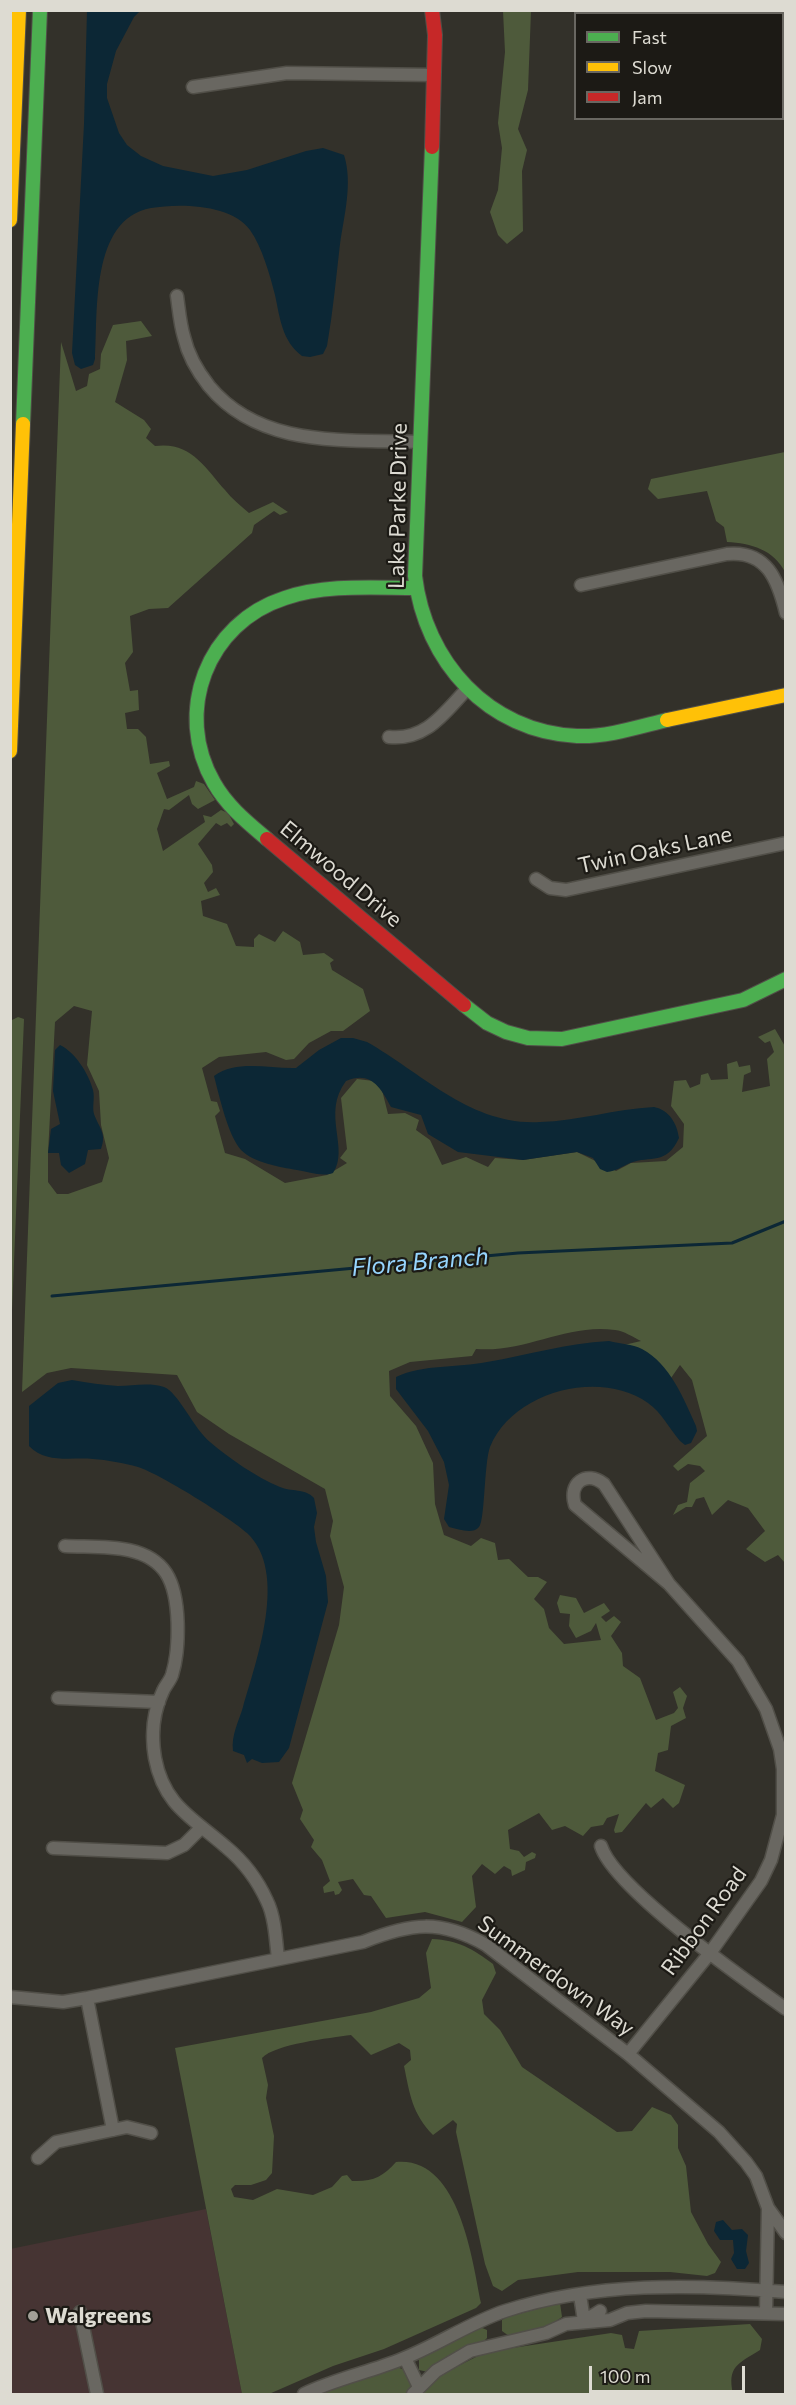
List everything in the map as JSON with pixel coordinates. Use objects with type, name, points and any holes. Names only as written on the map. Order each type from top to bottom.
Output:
[{"type":"street","points":[[10,220],[19,10]]},
{"type":"street","points":[[10,751],[40,10]]},
{"type":"street","name":"Lake Parke Drive","points":[[432,10],[434,75],[416,588],[429,635],[447,666],[483,703],[513,720],[546,731],[580,735],[614,732],[786,695]]},
{"type":"street","points":[[194,87],[287,73],[434,75]]},
{"type":"street","points":[[177,296],[184,338],[197,369],[217,395],[250,421],[274,431],[300,437],[420,442]]},
{"type":"street","points":[[581,585],[727,554],[741,554],[761,561],[771,571],[778,583],[786,612]]},
{"type":"street","name":"Elmwood Drive","points":[[416,588],[312,592],[284,597],[245,617],[221,641],[204,670],[196,704],[195,722],[197,741],[205,767],[215,787],[233,810],[477,1016],[512,1035],[532,1039],[562,1039],[743,1000],[786,979]]},
{"type":"street","points":[[389,737],[406,738],[430,728],[467,689]]},
{"type":"street","name":"Twin Oaks Lane","points":[[537,879],[550,888],[566,890],[786,843]]},
{"type":"street","name":"Ribbon Road","points":[[628,2054],[710,1953],[751,1898],[771,1860],[783,1815],[783,1769],[774,1727],[738,1661],[669,1584],[575,1505],[572,1497],[577,1483],[585,1478],[593,1477],[604,1484],[669,1584]]},
{"type":"street","points":[[65,1546],[130,1549],[150,1558],[165,1572],[176,1593],[178,1623],[172,1676],[152,1723],[155,1758],[166,1793],[188,1819],[236,1856],[264,1895],[268,1903],[278,1959]]},
{"type":"street","points":[[58,1698],[159,1702]]},
{"type":"street","points":[[53,1848],[167,1853],[184,1845],[201,1828]]},
{"type":"street","points":[[601,1846],[615,1873],[710,1953],[786,2009]]},
{"type":"street","name":"Summerdown Way","points":[[10,1997],[63,2002],[363,1942],[405,1927],[448,1928],[486,1945],[628,2054],[740,2154],[756,2176],[768,2208],[766,2312]]},
{"type":"street","points":[[87,1998],[113,2130]]},
{"type":"street","points":[[38,2158],[56,2142],[127,2127],[151,2133]]},
{"type":"street","points":[[768,2208],[786,2233]]},
{"type":"street","points":[[304,2394],[405,2358],[499,2313],[533,2303],[580,2295],[679,2286],[786,2292]]},
{"type":"street","points":[[580,2295],[584,2321]]},
{"type":"street","points":[[584,2321],[604,2311],[786,2314]]},
{"type":"street","points":[[80,2312],[97,2394]]},
{"type":"street","points":[[405,2358],[416,2390],[436,2371],[470,2351],[546,2332],[566,2324],[610,2320],[627,2313]]},
{"type":"shaded area","points":[[206,2209],[242,2394],[11,2394],[10,2249]]},
{"type":"green space","points":[[503,11],[531,11],[528,90],[518,129],[527,150],[522,171],[523,231],[507,244],[498,235],[490,212],[498,190],[502,148],[498,123],[505,52]]},
{"type":"green space","points":[[141,321],[152,336],[126,341],[127,360],[115,402],[144,420],[151,429],[146,438],[155,446],[178,448],[196,457],[249,513],[273,502],[288,512],[280,515],[274,511],[254,525],[252,533],[168,608],[149,609],[130,616],[133,652],[125,663],[130,691],[138,690],[139,710],[125,713],[127,729],[138,729],[146,737],[150,764],[169,761],[170,766],[157,773],[167,799],[194,787],[196,781],[204,784],[215,800],[198,809],[192,804],[189,795],[169,810],[164,809],[157,829],[163,851],[205,822],[203,815],[211,817],[221,810],[228,813],[234,824],[231,827],[227,823],[221,826],[216,823],[198,844],[212,865],[213,872],[204,883],[208,892],[216,888],[220,895],[201,901],[203,916],[227,924],[236,946],[254,947],[254,939],[259,934],[275,942],[283,931],[300,942],[303,955],[324,953],[334,960],[330,963],[332,970],[363,989],[370,1011],[343,1031],[331,1031],[309,1043],[294,1059],[286,1060],[266,1052],[219,1057],[202,1068],[211,1101],[217,1102],[220,1111],[215,1116],[225,1153],[245,1159],[285,1183],[327,1175],[347,1163],[340,1158],[347,1149],[341,1098],[357,1079],[374,1081],[382,1090],[388,1114],[405,1113],[419,1120],[416,1130],[430,1140],[442,1165],[466,1157],[488,1167],[495,1158],[523,1160],[577,1152],[616,1171],[631,1163],[666,1161],[683,1147],[684,1124],[671,1106],[674,1081],[686,1080],[690,1088],[700,1084],[701,1075],[708,1073],[711,1080],[728,1079],[727,1064],[737,1061],[739,1067],[750,1065],[751,1072],[744,1075],[742,1092],[770,1086],[767,1059],[774,1052],[770,1041],[765,1043],[758,1037],[775,1029],[786,1048],[785,1563],[778,1555],[765,1562],[746,1549],[765,1531],[748,1508],[728,1500],[712,1515],[704,1497],[696,1499],[692,1507],[686,1507],[673,1515],[678,1505],[687,1502],[690,1483],[705,1471],[700,1466],[688,1464],[678,1471],[673,1466],[707,1436],[692,1380],[680,1365],[671,1378],[656,1361],[645,1353],[624,1345],[641,1341],[628,1334],[615,1330],[580,1331],[512,1347],[476,1349],[472,1356],[410,1362],[389,1371],[390,1396],[416,1426],[433,1463],[435,1504],[444,1535],[471,1546],[481,1538],[495,1543],[498,1560],[509,1559],[528,1577],[538,1577],[547,1582],[534,1599],[544,1609],[549,1628],[564,1644],[601,1640],[596,1623],[591,1631],[576,1638],[569,1626],[570,1614],[560,1613],[557,1603],[560,1595],[576,1598],[584,1613],[604,1603],[610,1611],[601,1617],[606,1622],[614,1616],[621,1622],[611,1636],[622,1653],[623,1666],[640,1678],[656,1720],[674,1713],[678,1708],[673,1692],[680,1687],[687,1696],[683,1708],[686,1718],[671,1726],[668,1750],[658,1753],[655,1771],[685,1785],[679,1803],[673,1808],[663,1798],[651,1808],[646,1803],[622,1832],[615,1833],[614,1830],[619,1814],[607,1818],[603,1825],[591,1827],[583,1836],[565,1826],[552,1830],[539,1813],[508,1830],[510,1849],[519,1851],[524,1857],[532,1852],[536,1854],[535,1858],[526,1862],[525,1870],[512,1876],[511,1870],[504,1866],[495,1874],[482,1864],[472,1876],[476,1907],[462,1922],[425,1912],[386,1918],[371,1896],[364,1895],[353,1879],[338,1882],[342,1890],[339,1894],[335,1895],[334,1891],[324,1893],[323,1887],[330,1881],[322,1860],[311,1847],[314,1840],[300,1819],[303,1810],[292,1783],[339,1625],[344,1587],[330,1536],[333,1521],[325,1489],[229,1434],[197,1412],[177,1375],[71,1368],[47,1373],[22,1392],[61,342],[76,391],[87,386],[89,374],[100,369],[101,354],[113,325]],"holes":[[[74,1006],[92,1011],[87,1065],[99,1091],[101,1125],[109,1158],[102,1182],[68,1194],[57,1194],[48,1182],[55,1022]]]},
{"type":"green space","points":[[785,452],[785,572],[775,558],[761,549],[727,542],[724,527],[716,521],[707,491],[658,499],[648,489],[651,479]]},
{"type":"green space","points":[[18,1017],[24,1019],[11,1335],[10,1021]]},
{"type":"green space","points":[[432,1939],[465,1946],[493,1964],[496,1973],[482,2000],[484,2014],[500,2030],[522,2067],[617,2132],[632,2131],[652,2107],[671,2115],[678,2125],[678,2148],[686,2166],[691,2212],[708,2244],[721,2262],[715,2273],[707,2276],[670,2272],[578,2272],[518,2280],[502,2291],[493,2286],[485,2264],[456,2132],[457,2124],[453,2120],[433,2135],[420,2119],[410,2095],[404,2066],[411,2060],[410,2050],[399,2043],[371,2055],[351,2035],[290,2045],[262,2058],[268,2085],[266,2098],[274,2136],[272,2173],[266,2180],[251,2185],[235,2185],[231,2189],[234,2197],[253,2200],[277,2189],[313,2195],[332,2187],[342,2176],[347,2175],[352,2181],[365,2181],[382,2175],[396,2162],[417,2164],[435,2175],[448,2192],[459,2213],[473,2261],[481,2303],[476,2308],[384,2349],[333,2366],[269,2394],[242,2394],[175,2048],[371,2012],[419,1998],[431,1988],[426,1953]]},
{"type":"green space","points":[[560,2303],[562,2317],[549,2326],[509,2336],[502,2331],[502,2320],[507,2317]]},
{"type":"green space","points":[[750,2324],[762,2339],[760,2350],[740,2363],[733,2371],[733,2394],[420,2394],[442,2374],[486,2352],[611,2333],[622,2335],[625,2348],[634,2349],[639,2331]]},
{"type":"green space","points":[[480,2327],[487,2330],[487,2338],[483,2342],[428,2372],[419,2370],[419,2358]]},
{"type":"green space","points":[[397,2367],[405,2370],[412,2385],[408,2394],[318,2394]]},
{"type":"water","points":[[87,11],[140,11],[134,17],[116,51],[107,84],[107,98],[119,133],[127,145],[141,156],[163,166],[213,176],[247,170],[306,151],[323,148],[344,155],[348,177],[347,200],[333,308],[327,346],[323,354],[302,356],[290,343],[283,329],[262,253],[250,230],[242,221],[218,210],[204,207],[163,206],[131,216],[117,230],[107,248],[98,294],[95,359],[93,365],[81,369],[75,365],[72,353],[84,124]]},
{"type":"water","points":[[341,1038],[353,1038],[367,1042],[448,1095],[492,1116],[515,1121],[540,1122],[654,1107],[668,1114],[676,1127],[679,1138],[669,1153],[663,1156],[630,1163],[607,1172],[600,1169],[593,1158],[577,1152],[523,1160],[458,1152],[428,1134],[421,1115],[391,1107],[373,1082],[368,1079],[354,1078],[346,1081],[339,1093],[336,1106],[339,1153],[333,1173],[320,1174],[275,1166],[253,1158],[241,1150],[228,1125],[214,1076],[243,1066],[296,1068],[319,1050]]},
{"type":"water","points":[[60,1045],[76,1058],[88,1077],[94,1093],[94,1114],[103,1139],[101,1149],[88,1150],[85,1164],[69,1173],[61,1165],[59,1153],[48,1153],[51,1129],[60,1124],[53,1091],[55,1050]]},
{"type":"water","points":[[609,1341],[642,1349],[661,1364],[675,1383],[696,1426],[697,1431],[691,1443],[685,1445],[653,1407],[628,1393],[606,1388],[583,1387],[560,1391],[537,1400],[518,1412],[501,1428],[488,1455],[479,1527],[469,1531],[449,1527],[444,1519],[449,1485],[444,1462],[428,1431],[396,1389],[396,1377],[418,1370],[476,1364],[563,1347]]},
{"type":"water","points":[[72,1380],[112,1386],[146,1384],[164,1387],[175,1396],[204,1436],[226,1455],[271,1483],[302,1491],[314,1498],[317,1513],[314,1527],[316,1542],[326,1576],[328,1602],[289,1748],[279,1762],[262,1763],[252,1759],[247,1763],[244,1755],[233,1751],[234,1734],[255,1666],[266,1617],[268,1593],[266,1570],[259,1550],[247,1533],[225,1517],[148,1471],[104,1460],[51,1457],[36,1452],[29,1446],[29,1406],[58,1383]]},
{"type":"water","points":[[723,2220],[732,2230],[742,2229],[748,2235],[746,2251],[749,2263],[745,2269],[737,2269],[731,2259],[734,2253],[733,2240],[720,2240],[714,2231],[716,2222]]},
{"type":"waterway","name":"Flora Branch","points":[[52,1296],[518,1253],[732,1243],[786,1221]]},
{"type":"traffic: fast","points":[[23,424],[40,10]]},
{"type":"traffic: fast","points":[[432,147],[415,576],[421,607],[432,636],[447,663],[466,686],[489,706],[516,721],[545,731],[589,736],[667,720]]},
{"type":"traffic: fast","points":[[267,839],[225,799],[214,783],[202,756],[197,728],[198,700],[205,673],[217,649],[235,627],[258,610],[285,598],[333,589],[416,588]]},
{"type":"traffic: fast","points":[[464,1005],[487,1023],[506,1032],[528,1038],[562,1039],[743,1000],[786,979]]},
{"type":"traffic: slow","points":[[10,220],[19,10]]},
{"type":"traffic: slow","points":[[10,751],[23,424]]},
{"type":"traffic: slow","points":[[667,720],[786,695]]},
{"type":"traffic: jam","points":[[432,10],[435,35],[432,147]]},
{"type":"traffic: jam","points":[[267,839],[464,1005]]},
{"type":"place","name":"Walgreens","points":[[33,2316]]}]
